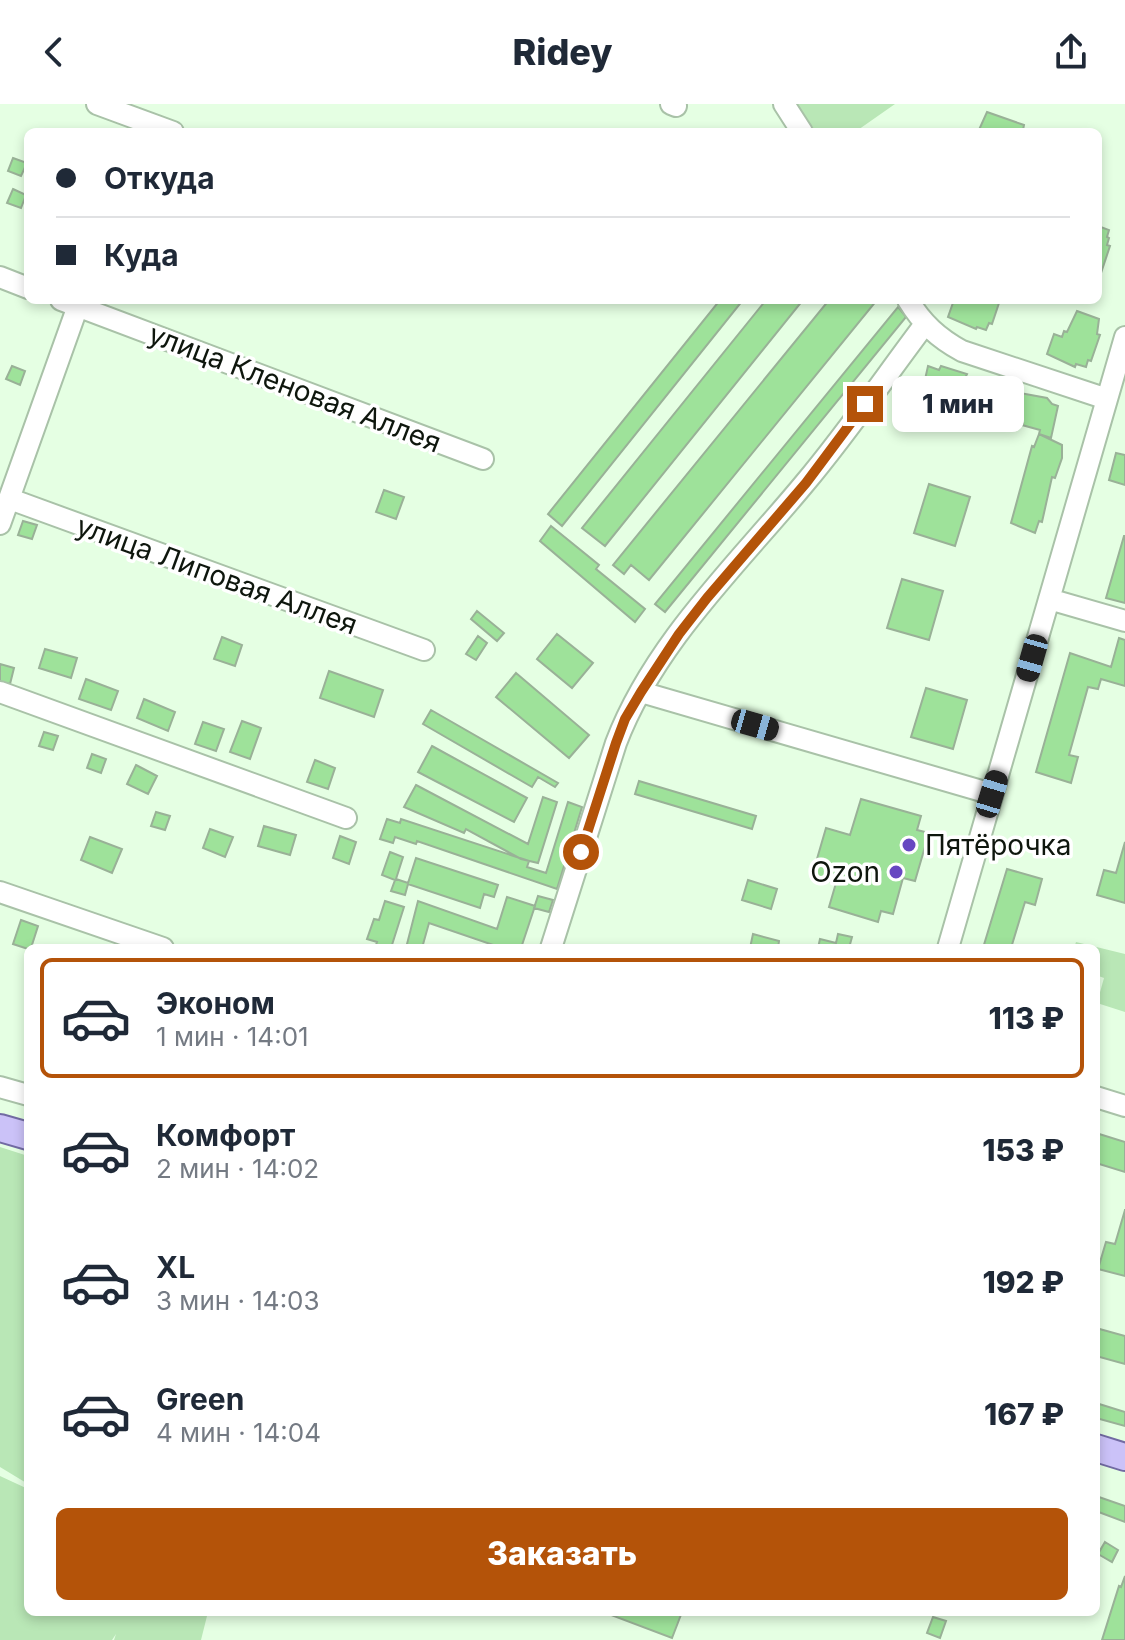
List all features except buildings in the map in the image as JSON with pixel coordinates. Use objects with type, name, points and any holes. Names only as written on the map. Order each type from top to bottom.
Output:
[{"type":"main road","points":[[0,1128],[24,1135]]},
{"type":"main road","points":[[1100,1449],[1125,1457]]},
{"type":"street","points":[[97,104],[164,128]]},
{"type":"street","points":[[784,104],[799,128]]},
{"type":"street","points":[[0,277],[24,286]]},
{"type":"street","points":[[0,524],[9,488],[72,304]]},
{"type":"street","name":"улица Кленовая Аллея","points":[[78,304],[483,459]]},
{"type":"street","points":[[911,304],[941,340],[962,351],[1107,399]]},
{"type":"street","points":[[552,944],[616,743],[625,719],[641,692],[704,601],[806,483],[925,324]]},
{"type":"street","points":[[949,944],[1125,337]]},
{"type":"street","name":"улица Липовая Аллея","points":[[9,488],[424,650]]},
{"type":"street","points":[[1049,599],[1125,621]]},
{"type":"street","points":[[0,692],[346,818]]},
{"type":"street","points":[[641,692],[992,794]]},
{"type":"street","points":[[0,892],[151,944]]},
{"type":"street","points":[[0,1087],[24,1094]]},
{"type":"street","points":[[1100,1098],[1125,1106]]},
{"type":"green space","points":[[791,104],[895,104],[861,128],[804,128]]},
{"type":"green space","points":[[1100,948],[1125,954],[1125,1012],[1100,1004],[1104,978],[1100,976]]},
{"type":"green space","points":[[0,1147],[24,1155],[24,1482],[0,1467]]},
{"type":"green space","points":[[0,1476],[24,1487],[24,1616],[207,1616],[201,1640],[114,1640],[116,1634],[112,1640],[0,1640]]},
{"type":"place","name":"Пятёрочка","points":[[909,845]]},
{"type":"place","name":"Ozon","points":[[896,872]]},
{"type":"route","points":[[581,852],[616,743],[625,719],[641,692],[679,634],[721,580],[806,483],[865,404]]}]
